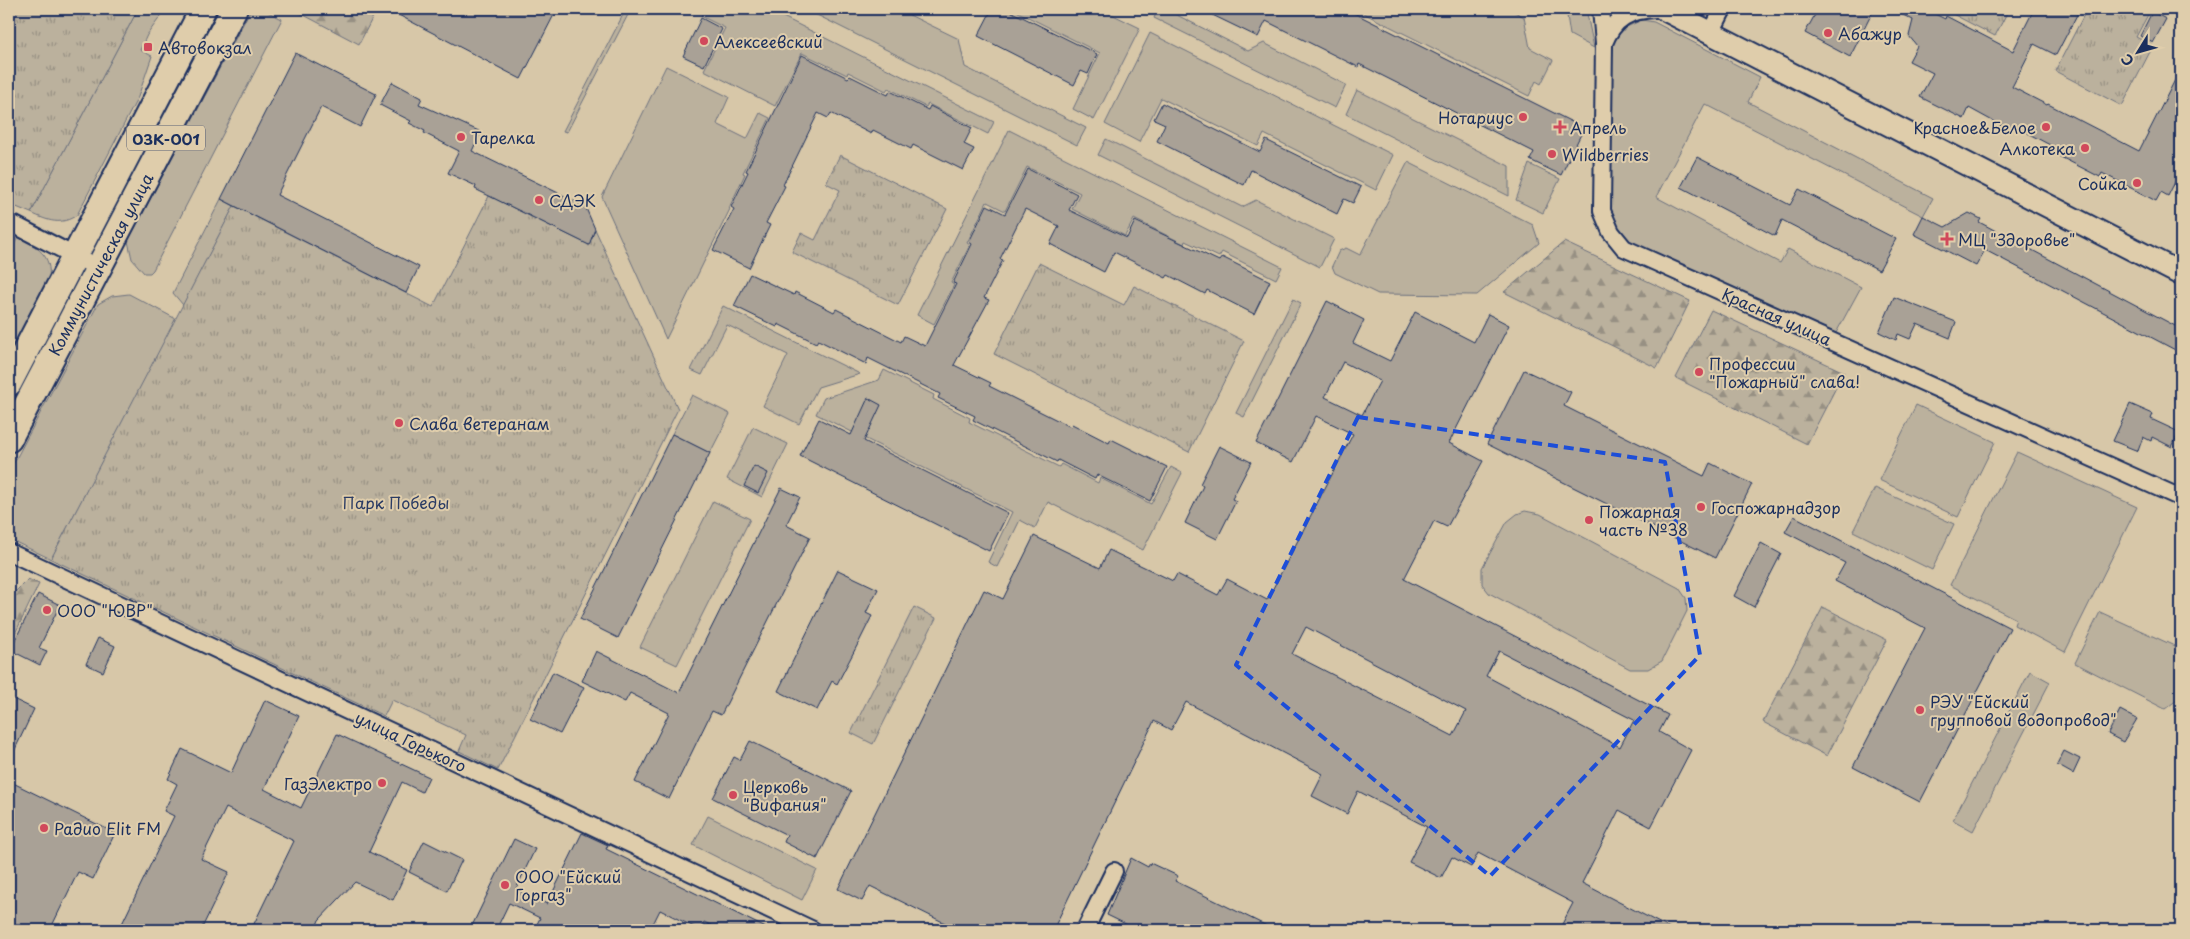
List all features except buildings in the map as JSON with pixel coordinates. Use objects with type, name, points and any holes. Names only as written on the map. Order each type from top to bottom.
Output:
[{"type":"main road","name":"Коммунистическая улица","points":[[9,383],[203,9]]},
{"type":"main road","name":"Коммунистическая улица","points":[[9,439],[234,9]]},
{"type":"street","name":"Красная улица","points":[[1601,9],[1604,43],[1602,212],[1611,232],[1624,248],[2181,498]]},
{"type":"street","points":[[1604,43],[1610,28],[1619,19],[1632,12],[1655,9]]},
{"type":"street","points":[[1664,9],[2181,274]]},
{"type":"street","points":[[1711,33],[1723,9]]},
{"type":"street","points":[[9,222],[98,268]]},
{"type":"street","name":"улица Горького","points":[[9,552],[813,930]]},
{"type":"street","points":[[1085,930],[1114,871]]},
{"type":"highlighted area","points":[[1358,417],[1665,462],[1700,655],[1490,876],[1236,665]]},
{"type":"green space","points":[[9,9],[138,9],[31,213],[9,204]]},
{"type":"green space","points":[[138,9],[166,9],[147,35],[140,50],[152,56],[138,97],[77,215],[65,220],[54,221],[31,213]]},
{"type":"green space","points":[[251,9],[262,9],[282,19],[153,270],[150,273],[144,273],[132,259],[128,241]]},
{"type":"green space","points":[[302,9],[377,9],[359,44],[300,13]]},
{"type":"green space","points":[[626,9],[631,9],[567,132],[563,131]]},
{"type":"green space","points":[[705,9],[767,9],[994,122],[988,134],[928,104],[926,107],[888,88],[886,91],[848,72],[847,75],[802,53],[775,106],[704,70],[725,28],[701,16]]},
{"type":"green space","points":[[805,9],[897,9],[959,39],[965,67],[1086,128],[1077,145]]},
{"type":"green space","points":[[1012,9],[1101,9],[1140,28],[1094,120],[1073,109],[1100,53]]},
{"type":"green space","points":[[1158,9],[1165,9],[1248,51],[1264,43],[1346,85],[1335,108],[1154,18]]},
{"type":"green space","points":[[1355,9],[1509,9],[1524,17],[1530,48],[1553,60],[1541,84],[1536,81],[1529,96]]},
{"type":"green space","points":[[1566,9],[1586,9],[1594,48],[1570,35]]},
{"type":"green space","points":[[1943,9],[2009,9],[1995,36]]},
{"type":"green space","points":[[2087,9],[2151,9],[2136,37],[2153,46],[2122,106],[2055,71]]},
{"type":"green space","points":[[1642,20],[1654,22],[1760,77],[1748,102],[1933,198],[1923,216],[1705,104],[1656,197],[1780,263],[1788,249],[1861,287],[1836,333],[1628,242],[1618,229],[1610,207],[1612,43],[1622,29]]},
{"type":"green space","points":[[1150,33],[1393,155],[1376,190],[1264,134],[1258,146],[1161,98],[1139,142],[1105,124]]},
{"type":"green space","points":[[666,66],[729,97],[717,124],[747,139],[760,113],[770,118],[743,173],[745,174],[730,209],[666,339],[602,197]]},
{"type":"green space","points":[[1357,90],[1509,166],[1509,196],[1346,114]]},
{"type":"green space","points":[[1009,130],[1282,267],[1276,279],[1222,252],[1219,257],[1185,241],[1184,244],[1134,219],[1125,236],[1072,209],[1080,193],[1027,167],[1005,211],[987,202],[967,243],[970,245],[951,283],[954,285],[934,324],[917,315]]},
{"type":"green space","points":[[1106,139],[1242,207],[1256,200],[1334,239],[1320,267],[1098,155]]},
{"type":"green space","points":[[840,155],[947,209],[898,305],[792,252],[801,233],[815,240],[840,190],[826,183]]},
{"type":"green space","points":[[1408,162],[1533,225],[1539,243],[1477,295],[1378,294],[1335,273],[1332,266],[1339,251],[1346,248],[1360,255]]},
{"type":"green space","points":[[1529,164],[1560,179],[1543,213],[1516,200]]},
{"type":"green space","name":"Парк Победы","points":[[489,196],[589,245],[595,229],[678,409],[498,770],[459,751],[466,735],[392,700],[384,716],[51,559],[234,206],[433,307]]},
{"type":"green space","points":[[221,199],[234,206],[183,305],[173,293]]},
{"type":"green space","points":[[18,237],[32,245],[46,258],[49,280],[9,357],[9,255]]},
{"type":"green space","points":[[1564,242],[1690,301],[1657,368],[1504,292]]},
{"type":"green space","points":[[1039,263],[1124,305],[1134,286],[1244,341],[1189,452],[994,354]]},
{"type":"green space","points":[[129,294],[176,319],[51,559],[9,539],[9,472],[98,304],[112,296]]},
{"type":"green space","points":[[1293,299],[1301,303],[1244,417],[1236,413]]},
{"type":"green space","points":[[723,306],[860,374],[818,387],[799,424],[763,406],[788,355],[727,325],[702,375],[691,370]]},
{"type":"green space","points":[[1711,310],[1844,372],[1807,444],[1676,378]]},
{"type":"green space","points":[[884,370],[934,395],[933,399],[970,418],[969,422],[1059,467],[1061,464],[1098,483],[1100,478],[1151,504],[1171,467],[1182,473],[1143,550],[1048,502],[1035,528],[1020,520],[997,567],[988,562],[1012,512],[816,414],[824,398],[879,380]]},
{"type":"green space","points":[[692,395],[730,414],[710,453],[672,434]]},
{"type":"green space","points":[[1916,405],[1995,442],[1958,517],[1879,480]]},
{"type":"green space","points":[[753,427],[788,444],[762,497],[727,479]]},
{"type":"green space","points":[[2017,452],[2137,507],[2065,652],[2014,625],[2016,619],[1950,585]]},
{"type":"green space","points":[[1875,488],[1954,524],[1932,570],[1853,531]]},
{"type":"green space","points":[[713,501],[750,519],[677,665],[640,647]]},
{"type":"green space","points":[[1525,511],[1540,514],[1679,588],[1686,598],[1687,611],[1662,661],[1648,669],[1630,669],[1489,593],[1482,584],[1482,568],[1507,522],[1517,514]]},
{"type":"green space","points":[[28,579],[39,584],[9,646],[9,598]]},
{"type":"green space","points":[[914,607],[936,618],[873,744],[851,733]]},
{"type":"green space","points":[[1823,607],[1887,640],[1827,756],[1763,722]]},
{"type":"green space","points":[[2100,612],[2181,649],[2181,697],[2165,709],[2075,663]]},
{"type":"green space","points":[[2030,671],[2050,682],[1973,831],[1953,820]]},
{"type":"green space","points":[[708,816],[817,870],[802,900],[693,845]]},
{"type":"place","name":"Абажур","points":[[1828,33]]},
{"type":"place","name":"Алексеевский","points":[[704,41]]},
{"type":"place","name":"Автовокзал","points":[[148,47]]},
{"type":"place","name":"Нотариус","points":[[1523,117]]},
{"type":"place","name":"Апрель","points":[[1560,127]]},
{"type":"place","name":"Красное&Белое","points":[[2046,127]]},
{"type":"place","name":"Тарелка","points":[[461,137]]},
{"type":"place","name":"Алкотека","points":[[2085,148]]},
{"type":"place","name":"Wildberries","points":[[1552,154]]},
{"type":"place","name":"Сойка","points":[[2137,183]]},
{"type":"place","name":"СДЭК","points":[[539,200]]},
{"type":"place","name":"МЦ \"Здоровье\"","points":[[1947,239]]},
{"type":"place","name":"Профессии \"Пожарный\" слава!","points":[[1699,372]]},
{"type":"place","name":"Слава ветеранам","points":[[399,423]]},
{"type":"place","name":"Госпожарнадзор","points":[[1701,507]]},
{"type":"place","name":"Пожарная часть №38","points":[[1589,520]]},
{"type":"place","name":"ООО \"ЮВР\"","points":[[47,610]]},
{"type":"place","name":"РЭУ \"Ейский групповой водопровод\"","points":[[1920,710]]},
{"type":"place","name":"ГазЭлектро","points":[[382,783]]},
{"type":"place","name":"Церковь \"Вифания\"","points":[[733,795]]},
{"type":"place","name":"Радио Elit FM","points":[[44,828]]},
{"type":"place","name":"ООО \"Ейский Горгаз\"","points":[[505,885]]}]
